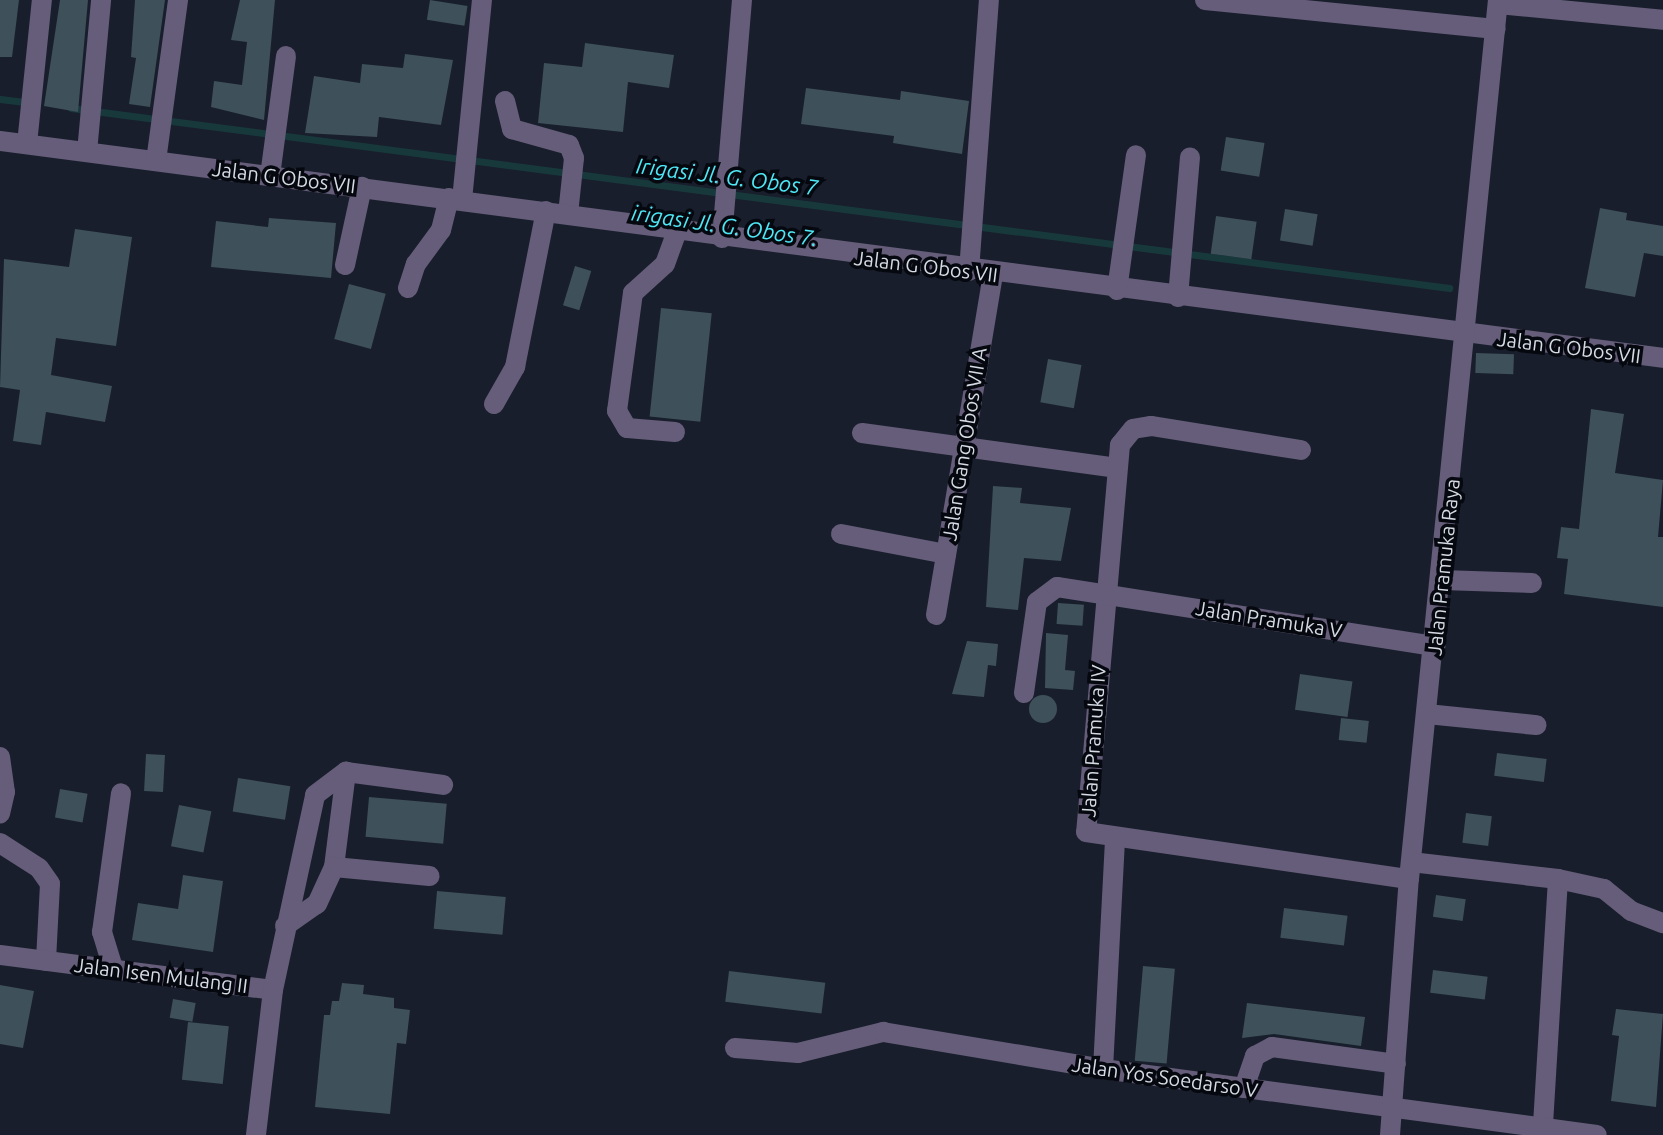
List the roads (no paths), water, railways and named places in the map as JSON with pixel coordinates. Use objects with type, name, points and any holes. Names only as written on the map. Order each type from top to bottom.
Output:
[{"type":"street","points":[[27,144],[42,0]]},
{"type":"street","points":[[87,152],[101,0]]},
{"type":"street","points":[[156,161],[178,0]]},
{"type":"street","points":[[408,288],[416,264],[441,230],[455,199],[482,0]]},
{"type":"street","points":[[722,238],[742,0]]},
{"type":"street","points":[[969,271],[989,0]]},
{"type":"street","points":[[1205,0],[1496,29]]},
{"type":"street","points":[[1498,2],[1663,20]]},
{"type":"street","name":"Jalan Pramuka Raya","points":[[1390,1135],[1410,870],[1469,335],[1498,2]]},
{"type":"street","points":[[270,176],[286,56]]},
{"type":"street","points":[[505,101],[512,129],[569,145],[574,158],[568,214]]},
{"type":"street","name":"Jalan G Obos VII","points":[[0,141],[546,211],[969,271],[1663,358]]},
{"type":"street","points":[[1117,290],[1136,155]]},
{"type":"street","points":[[1178,297],[1190,158]]},
{"type":"street","points":[[345,265],[362,187]]},
{"type":"street","points":[[494,404],[515,367],[546,211]]},
{"type":"street","points":[[675,432],[627,428],[617,411],[633,293],[665,264],[677,231]]},
{"type":"street","name":"Jalan Gang Obos VII A","points":[[936,615],[993,274]]},
{"type":"street","name":"Jalan Pramuka IV","points":[[1301,450],[1142,426],[1125,437],[1116,468],[1086,832],[1115,838],[1410,870],[1558,879],[1604,889],[1631,911],[1663,923]]},
{"type":"street","points":[[862,433],[1116,468]]},
{"type":"street","points":[[841,534],[946,554]]},
{"type":"street","points":[[1442,580],[1532,583]]},
{"type":"street","name":"Jalan Pramuka V","points":[[1024,693],[1034,613],[1043,594],[1057,587],[1435,646]]},
{"type":"street","points":[[1427,714],[1536,725]]},
{"type":"street","points":[[0,757],[5,792],[0,813]]},
{"type":"street","points":[[273,990],[309,805],[330,779],[346,772],[443,785]]},
{"type":"street","points":[[285,926],[317,904],[334,867],[346,772]]},
{"type":"street","points":[[113,968],[102,932],[121,793]]},
{"type":"street","points":[[1103,1069],[1115,838]]},
{"type":"street","points":[[0,843],[39,868],[50,884],[46,961]]},
{"type":"street","points":[[334,867],[430,876]]},
{"type":"street","points":[[1543,1127],[1558,879]]},
{"type":"street","name":"Jalan Isen Mulang II","points":[[0,955],[273,990],[256,1135]]},
{"type":"street","name":"Jalan Yos Soedarso V","points":[[735,1048],[798,1053],[883,1032],[1103,1069],[1597,1135]]},
{"type":"street","points":[[1244,1088],[1250,1064],[1272,1047],[1396,1064]]},
{"type":"waterway","name":"Irigasi Jl. G. Obos 7","points":[[0,99],[31,103]]},
{"type":"waterway","name":"Irigasi Jl. G. Obos 7","points":[[71,108],[1449,288]]},
{"type":"water label","name":"irigasi Jl. G. Obos 7.","points":[[725,225]]}]
